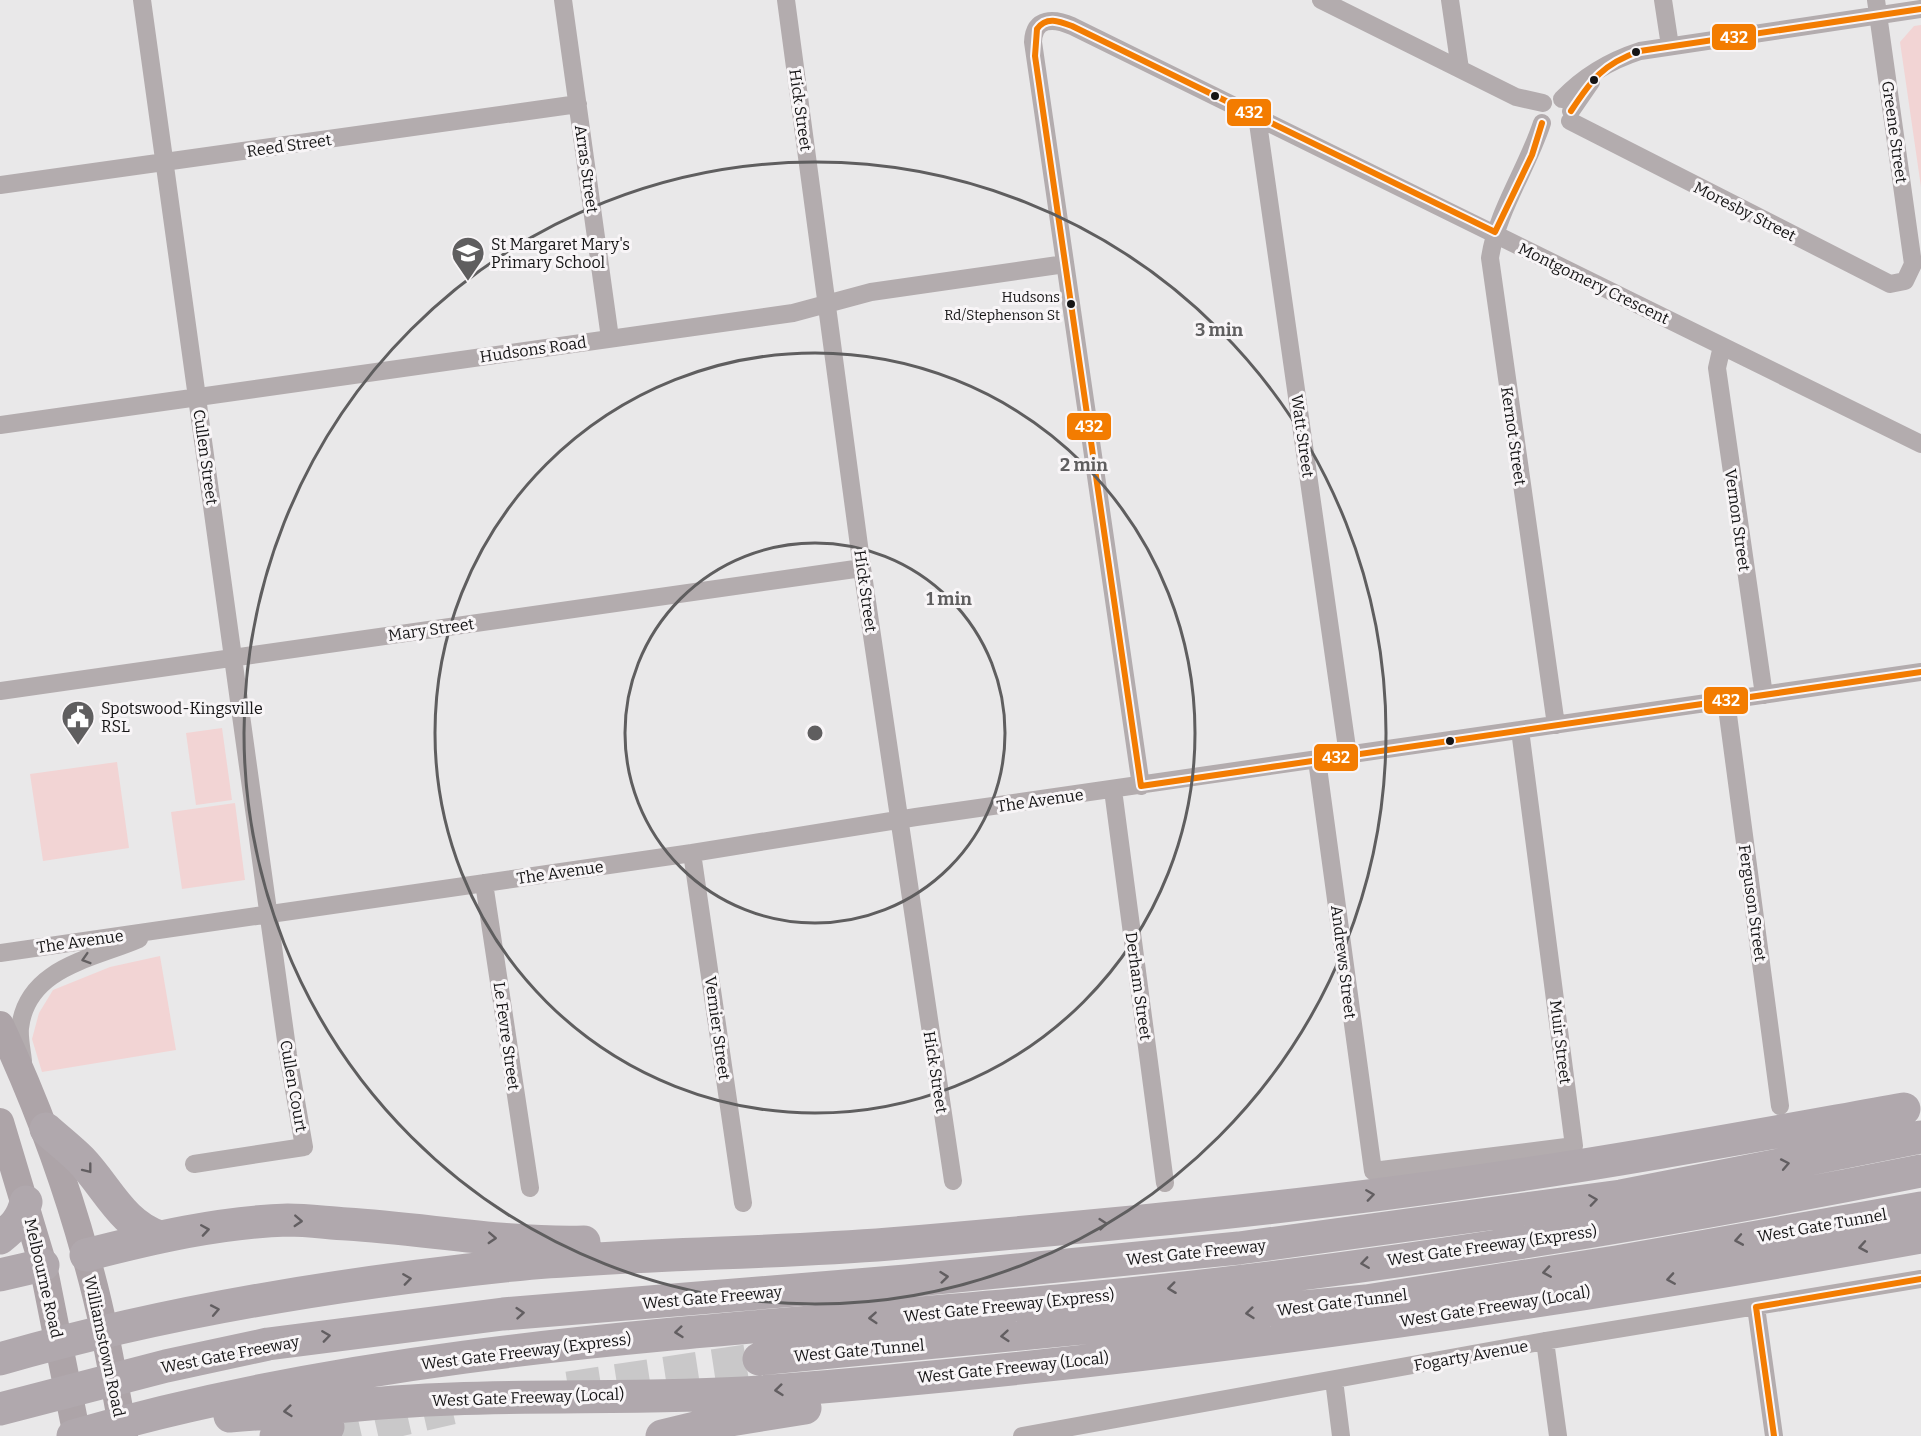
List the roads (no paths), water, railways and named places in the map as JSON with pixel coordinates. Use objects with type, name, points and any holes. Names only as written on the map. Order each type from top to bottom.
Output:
[{"type":"highway","points":[[1431,1223],[1547,1187],[1912,1107]]},
{"type":"highway","points":[[6,1357],[157,1321],[357,1286],[516,1265],[688,1253],[881,1244],[1312,1203],[1634,1157],[1912,1107]]},
{"type":"highway","points":[[46,1129],[81,1160],[129,1221],[144,1232],[160,1237]]},
{"type":"highway","name":"West Gate Freeway (Express)","points":[[1431,1223],[1621,1196],[1921,1137]]},
{"type":"highway","name":"West Gate Freeway (Express)","points":[[171,1416],[320,1379],[587,1341],[1084,1298],[1506,1244],[1657,1221],[1921,1171]]},
{"type":"highway","points":[[0,1238],[16,1225],[23,1214],[26,1202]]},
{"type":"highway","name":"West Gate Tunnel","points":[[759,1359],[1366,1301],[1616,1262],[1921,1208]]},
{"type":"highway","points":[[86,1255],[160,1237],[240,1224],[290,1220],[377,1226],[479,1238],[568,1242],[1045,1230]]},
{"type":"highway","name":"West Gate Freeway","points":[[10,1406],[166,1366],[268,1344],[415,1324],[1103,1262],[1431,1223]]},
{"type":"highway","name":"West Gate Freeway (Local)","points":[[93,1434],[171,1416],[451,1399],[760,1392],[1151,1354],[1353,1328],[1786,1261],[1921,1237]]},
{"type":"highway","points":[[0,1275],[43,1265]]},
{"type":"highway","points":[[662,1436],[761,1415],[1151,1354]]},
{"type":"highway","points":[[276,1436],[363,1421],[637,1395]]},
{"type":"main road","points":[[0,1025],[46,1129],[86,1255],[43,1265]]},
{"type":"main road","name":"Melbourne Road","points":[[0,1122],[26,1202],[93,1434]]},
{"type":"main road","name":"Williamstown Road","points":[[86,1255],[109,1352],[93,1434]]},
{"type":"street","name":"Cullen Street","points":[[142,0],[269,914]]},
{"type":"street","name":"Arras Street","points":[[563,0],[610,338]]},
{"type":"street","name":"Hick Street","points":[[786,0],[862,568],[954,1181]]},
{"type":"street","points":[[1321,0],[1520,99],[1544,118],[1563,128],[1580,81],[1618,58],[1640,51],[1877,8],[1921,9]]},
{"type":"street","points":[[1450,0],[1460,69]]},
{"type":"street","points":[[1663,0],[1670,46]]},
{"type":"street","name":"Greene Street","points":[[1877,8],[1913,264]]},
{"type":"street","name":"Montgomery Crescent","points":[[1065,264],[1033,42],[1034,33],[1040,24],[1047,20],[1060,20],[1495,232],[1921,444]]},
{"type":"street","points":[[1544,118],[1552,98],[1568,111]]},
{"type":"street","name":"Reed Street","points":[[0,185],[578,104]]},
{"type":"street","name":"Moresby Street","points":[[1568,111],[1890,284],[1905,281],[1913,264]]},
{"type":"street","name":"Watt Street","points":[[1257,117],[1348,755]]},
{"type":"street","name":"Kernot Street","points":[[1544,118],[1532,155],[1495,232],[1490,258],[1556,725]]},
{"type":"street","name":"Hudsons Road","points":[[0,425],[794,313],[871,292],[1065,264]]},
{"type":"street","points":[[1065,264],[1141,786]]},
{"type":"street","name":"Vernon Street","points":[[1722,346],[1716,369],[1764,695]]},
{"type":"street","name":"Mary Street","points":[[0,691],[862,568]]},
{"type":"street","name":"The Avenue","points":[[0,953],[693,854],[899,819],[1921,672]]},
{"type":"street","name":"Ferguson Street","points":[[1726,700],[1780,1106]]},
{"type":"street","name":"Muir Street","points":[[1371,1164],[1373,1171],[1574,1146],[1521,730]]},
{"type":"street","name":"Andrews Street","points":[[1317,760],[1371,1164]]},
{"type":"street","name":"Derham Street","points":[[1113,790],[1165,1183]]},
{"type":"street","name":"Vernier Street","points":[[693,854],[743,1203]]},
{"type":"street","name":"Le Fevre Street","points":[[484,883],[530,1188]]},
{"type":"street","name":"Cullen Court","points":[[194,1164],[304,1147],[288,1055],[269,914]]},
{"type":"street","name":"The Avenue","points":[[25,1078],[20,1029],[27,1002],[42,982],[72,963],[114,950],[160,930]]},
{"type":"street","name":"Fogarty Avenue","points":[[1022,1436],[1119,1427],[1334,1380],[1545,1341],[1921,1279]]},
{"type":"street","points":[[1755,1307],[1774,1436]]},
{"type":"street","points":[[1545,1341],[1558,1436]]},
{"type":"street","points":[[1334,1380],[1341,1436]]},
{"type":"tunnel","points":[[568,1388],[759,1359]]},
{"type":"tunnel","points":[[328,1436],[452,1408]]},
{"type":"place","name":"St Margaret Mary's Primary School","points":[[468,282]]},
{"type":"place","name":"Hudsons Rd/Stephenson St","points":[[1071,304]]},
{"type":"place","name":"Spotswood-Kingsville RSL","points":[[78,746]]}]
